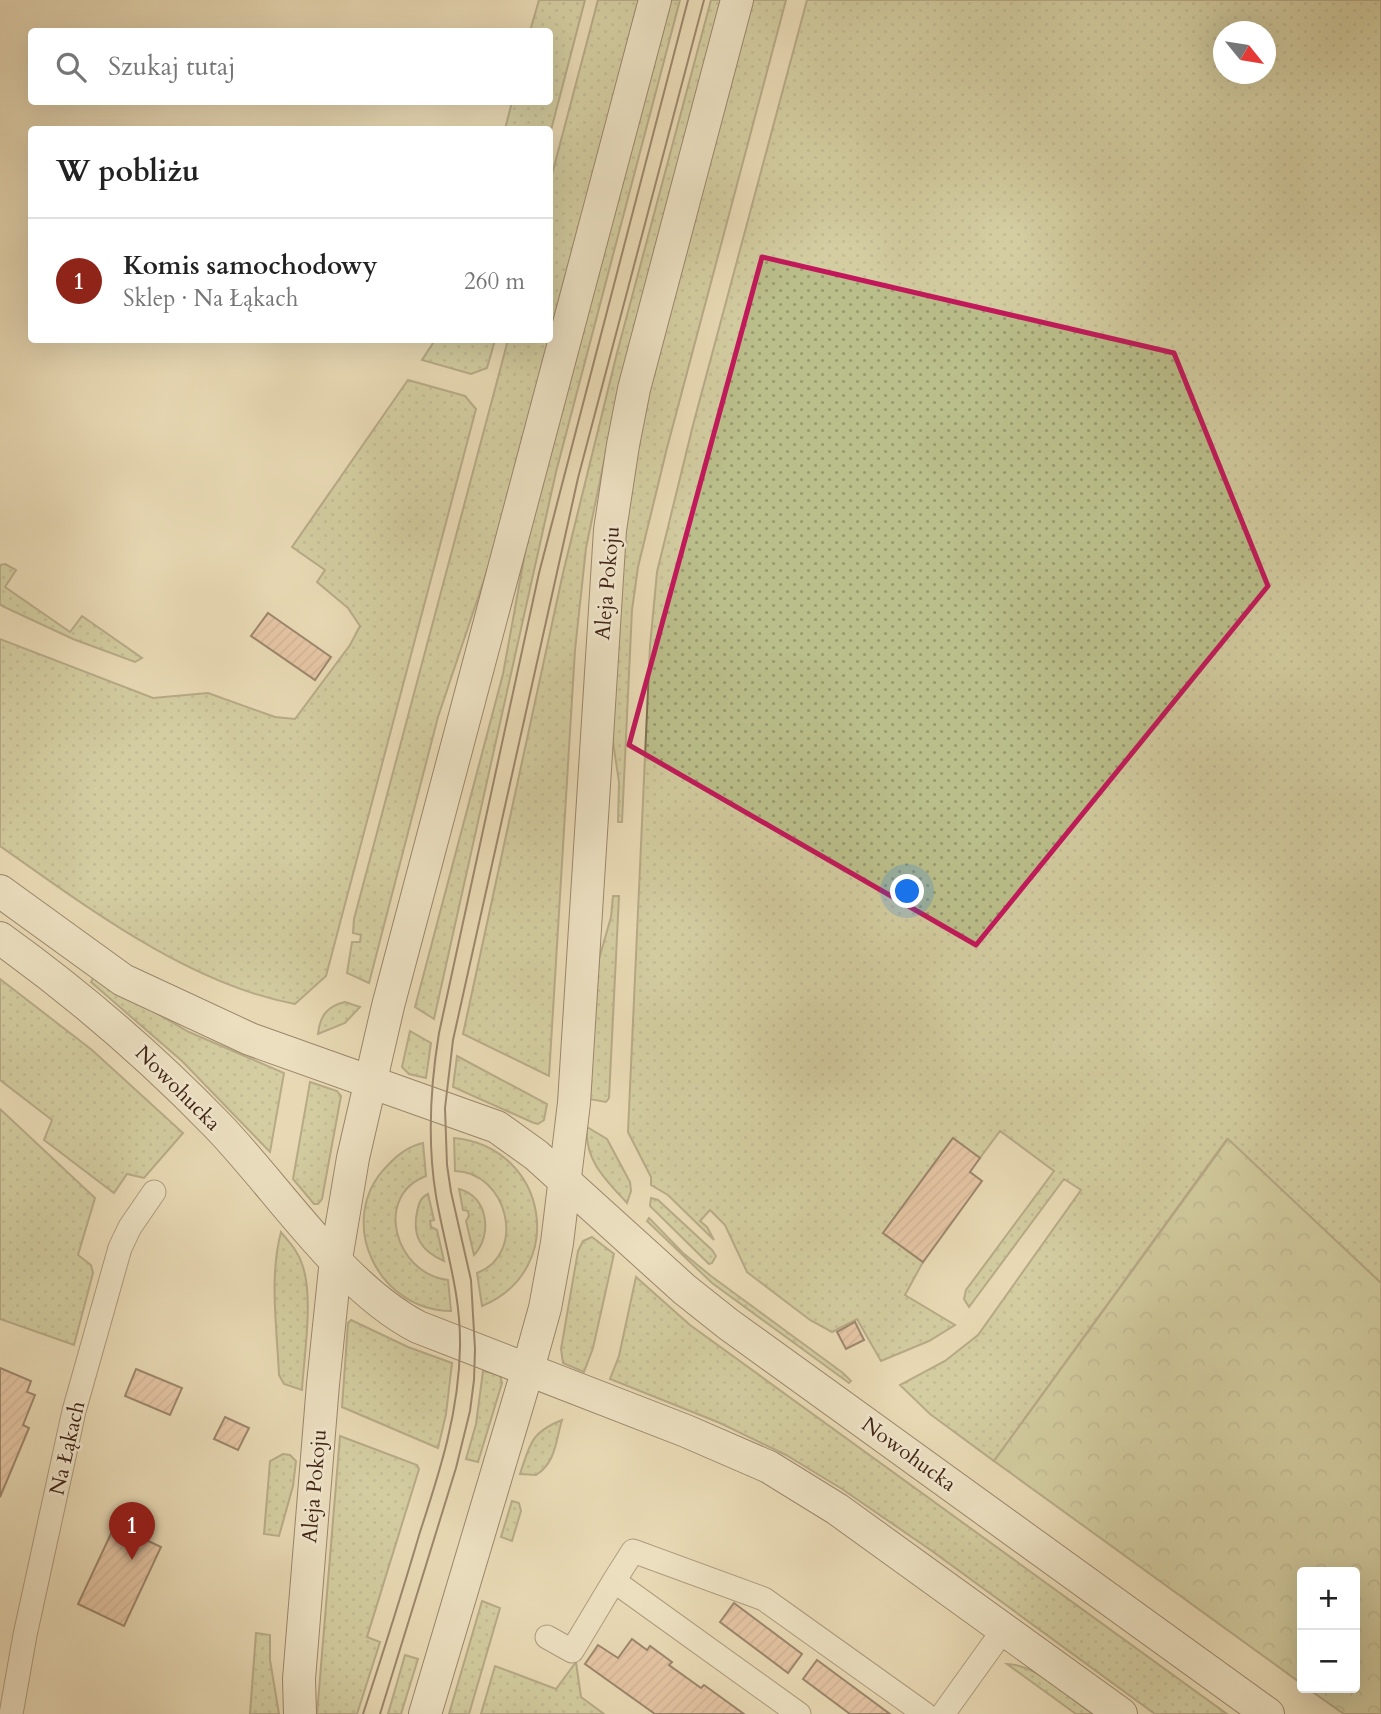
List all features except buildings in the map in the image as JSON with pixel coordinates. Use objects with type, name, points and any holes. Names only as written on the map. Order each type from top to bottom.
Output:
[{"type":"main road","points":[[0,891],[123,979],[250,1039],[371,1082],[394,984],[655,0]]},
{"type":"main road","name":"Aleja Pokoju","points":[[528,1369],[557,1243],[574,1103],[603,623],[612,518],[634,388],[737,0]]},
{"type":"main road","name":"Nowohucka","points":[[0,938],[135,1044],[218,1126],[336,1259],[380,1303],[405,1320],[528,1369]]},
{"type":"main road","name":"Nowohucka","points":[[371,1082],[497,1127],[522,1144],[676,1282],[728,1324],[1268,1714]]},
{"type":"main road","name":"Aleja Pokoju","points":[[300,1714],[299,1679],[307,1569],[336,1259],[346,1192],[371,1082]]},
{"type":"main road","points":[[425,1714],[528,1369],[696,1435],[769,1467],[837,1509],[1121,1714]]},
{"type":"street","name":"Na Łąkach","points":[[9,1699],[75,1411],[120,1248],[130,1227],[154,1192]]},
{"type":"street","points":[[547,1637],[572,1651],[633,1551],[764,1599],[925,1714]]},
{"type":"street","points":[[614,1581],[799,1714]]},
{"type":"street","points":[[943,1714],[1004,1629]]},
{"type":"highlighted area","points":[[762,257],[1174,353],[1268,586],[976,945],[629,745]]},
{"type":"green space","points":[[539,0],[585,0],[552,126],[506,126],[511,105],[553,105],[553,28],[531,28]]},
{"type":"green space","points":[[598,0],[639,0],[553,327],[553,171]]},
{"type":"green space","points":[[669,0],[680,0],[556,472],[434,1019],[415,1007],[503,674],[529,531]]},
{"type":"green space","points":[[711,0],[721,0],[621,380],[586,548],[575,650],[549,1076],[463,1034],[563,573],[617,353]]},
{"type":"green space","points":[[753,0],[786,0],[638,567],[632,610],[622,822],[618,822],[619,782],[611,729],[622,547],[635,453]]},
{"type":"green space","points":[[807,0],[1381,0],[1381,1283],[1227,1139],[994,1461],[930,1414],[900,1385],[945,1361],[978,1335],[1081,1190],[1064,1179],[969,1307],[964,1299],[966,1290],[1054,1171],[1000,1131],[980,1158],[952,1139],[883,1233],[923,1262],[905,1295],[955,1325],[929,1341],[881,1361],[857,1319],[832,1332],[810,1320],[747,1272],[725,1225],[710,1210],[700,1221],[714,1240],[668,1195],[651,1185],[651,1177],[628,1132],[650,646],[657,572],[693,425]]},
{"type":"green space","points":[[433,343],[494,343],[487,368],[471,374],[422,360]]},
{"type":"green space","points":[[507,343],[548,343],[495,547],[438,717],[369,983],[347,973],[352,942],[360,942],[361,935],[353,933],[354,919]]},
{"type":"green space","points":[[408,380],[465,396],[476,409],[326,976],[295,1004],[255,994],[178,961],[103,918],[0,846],[0,639],[153,698],[208,693],[275,717],[295,719],[350,645],[360,626],[348,608],[317,582],[325,570],[292,547]]},
{"type":"green space","points":[[5,564],[16,570],[5,587],[70,632],[82,616],[142,658],[135,662],[73,639],[2,606],[0,565]]},
{"type":"green space","points":[[613,896],[619,896],[609,1098],[606,1102],[589,1099],[599,959],[611,917]]},
{"type":"green space","points":[[94,977],[189,1032],[284,1073],[270,1152],[182,1061],[91,982]]},
{"type":"green space","points":[[0,979],[92,1050],[183,1133],[144,1178],[127,1174],[114,1193],[44,1140],[52,1120],[0,1080]]},
{"type":"green space","points":[[345,1002],[360,1007],[345,1023],[318,1034],[325,1013],[333,1006]]},
{"type":"green space","points":[[410,1031],[431,1043],[426,1078],[409,1074],[402,1067]]},
{"type":"green space","points":[[457,1056],[547,1104],[544,1120],[538,1124],[534,1123],[453,1087]]},
{"type":"green space","points":[[310,1082],[337,1091],[341,1096],[322,1199],[318,1204],[314,1204],[293,1179]]},
{"type":"green space","points":[[0,1109],[95,1198],[78,1255],[91,1265],[93,1273],[74,1345],[0,1319]]},
{"type":"green space","points":[[587,1127],[607,1139],[630,1182],[631,1191],[627,1203],[598,1169],[589,1150]]},
{"type":"green space","points":[[454,1138],[486,1146],[510,1163],[527,1186],[536,1212],[536,1239],[528,1266],[510,1289],[482,1306],[477,1273],[493,1263],[502,1249],[506,1232],[505,1215],[498,1198],[488,1185],[473,1175],[455,1171]]},
{"type":"green space","points":[[1228,1139],[1381,1283],[1381,1714],[1344,1714],[1314,1693],[1360,1693],[1360,1567],[1297,1567],[1297,1680],[994,1461]]},
{"type":"green space","points":[[423,1143],[426,1176],[410,1186],[400,1200],[396,1216],[397,1233],[404,1250],[415,1264],[430,1275],[448,1280],[451,1311],[425,1307],[403,1296],[385,1279],[372,1259],[365,1236],[364,1211],[372,1188],[395,1158]]},
{"type":"green space","points":[[459,1189],[469,1193],[482,1208],[484,1237],[474,1255],[466,1221],[468,1211],[463,1210]]},
{"type":"green space","points":[[428,1194],[434,1220],[430,1221],[431,1227],[437,1230],[444,1261],[429,1252],[417,1235],[418,1206]]},
{"type":"green space","points":[[651,1198],[658,1200],[712,1250],[716,1256],[712,1263],[709,1264],[650,1206]]},
{"type":"green space","points":[[649,1218],[683,1253],[711,1276],[851,1381],[849,1383],[712,1283],[647,1221]]},
{"type":"green space","points":[[281,1232],[298,1255],[306,1277],[308,1309],[302,1390],[284,1384],[279,1375],[275,1267]]},
{"type":"green space","points":[[592,1237],[614,1254],[593,1348],[584,1372],[563,1363],[561,1349],[578,1251],[583,1241]]},
{"type":"green space","points":[[636,1277],[690,1325],[1227,1714],[1155,1714],[932,1551],[842,1489],[786,1455],[720,1423],[610,1379],[619,1356]]},
{"type":"green space","points":[[351,1320],[408,1347],[452,1363],[446,1414],[438,1448],[342,1407],[348,1323]]},
{"type":"green space","points":[[483,1371],[500,1375],[502,1383],[478,1462],[466,1459],[476,1424]]},
{"type":"green space","points":[[562,1420],[548,1464],[536,1475],[520,1474],[533,1440],[544,1429]]},
{"type":"green space","points":[[340,1436],[417,1465],[419,1469],[367,1637],[380,1642],[357,1714],[317,1714]]},
{"type":"green space","points":[[283,1454],[290,1455],[296,1461],[293,1486],[279,1536],[264,1534],[270,1461]]},
{"type":"green space","points":[[512,1501],[519,1503],[521,1511],[512,1541],[501,1537]]},
{"type":"green space","points":[[482,1601],[500,1608],[469,1714],[449,1714]]},
{"type":"green space","points":[[256,1633],[270,1635],[270,1660],[279,1714],[250,1714]]},
{"type":"green space","points":[[405,1655],[418,1659],[401,1714],[388,1714]]},
{"type":"green space","points":[[576,1662],[581,1697],[604,1714],[481,1714],[495,1666],[556,1689]]},
{"type":"green space","points":[[1007,1664],[1018,1665],[1040,1676],[1093,1714],[1076,1714]]},
{"type":"tram line","points":[[363,1714],[441,1464],[459,1371],[458,1308],[436,1196],[431,1155],[433,1074],[439,1033],[539,573],[688,0]]},
{"type":"tram line","points":[[380,1714],[456,1468],[470,1411],[474,1380],[471,1280],[447,1165],[445,1108],[453,1040],[578,478],[704,0]]},
{"type":"place","name":"Komis samochodowy","points":[[132,1560]]}]
